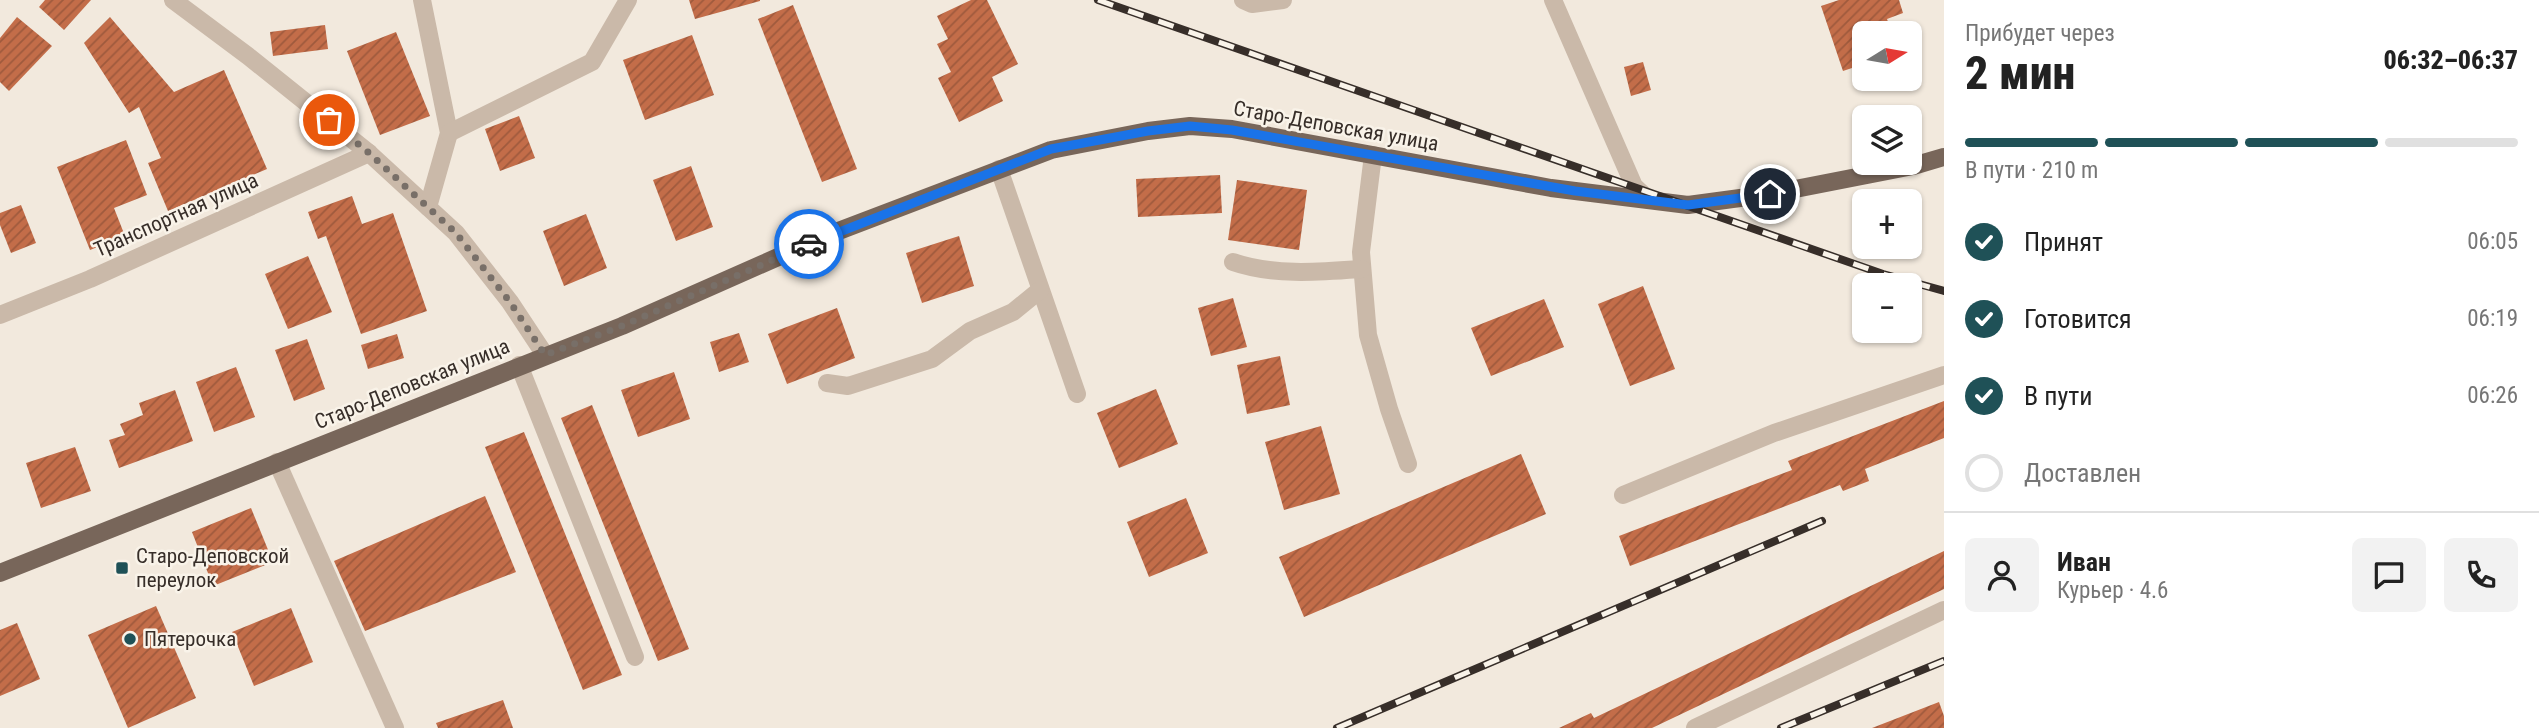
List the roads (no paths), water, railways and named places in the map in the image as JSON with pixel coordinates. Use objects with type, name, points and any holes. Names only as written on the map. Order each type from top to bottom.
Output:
[{"type":"main road","name":"Старо-Деповская улица","points":[[0,573],[622,326],[828,235],[1051,149],[1190,126],[1232,130],[1551,188],[1688,205],[1770,194],[1913,166],[1944,157]]},
{"type":"street","points":[[173,0],[369,153],[428,206],[456,233],[510,302],[545,355]]},
{"type":"street","points":[[422,0],[449,133],[428,206]]},
{"type":"street","points":[[449,133],[592,62],[628,0]]},
{"type":"street","points":[[1243,0],[1252,4],[1283,0]]},
{"type":"street","points":[[1553,0],[1634,186],[1649,200]]},
{"type":"street","name":"Транспортная улица","points":[[0,316],[103,274],[369,153]]},
{"type":"street","points":[[1373,155],[1361,252],[1368,335],[1408,464]]},
{"type":"street","points":[[999,169],[1077,394]]},
{"type":"street","points":[[1233,262],[1254,269],[1320,272],[1362,269]]},
{"type":"street","points":[[827,383],[848,386],[932,359],[970,331],[1013,312],[1041,290]]},
{"type":"street","points":[[519,365],[635,657]]},
{"type":"street","points":[[1623,495],[1774,433],[1944,376]]},
{"type":"street","points":[[277,463],[395,728]]},
{"type":"street","points":[[1695,728],[1944,610]]},
{"type":"railway","points":[[1098,0],[1883,274],[1944,291]]},
{"type":"railway","points":[[1337,728],[1822,521]]},
{"type":"railway","points":[[1781,728],[1944,661]]},
{"type":"place","name":"Старо-Деповской переулок","points":[[122,568]]},
{"type":"place","name":"Пятерочка","points":[[130,639]]}]
